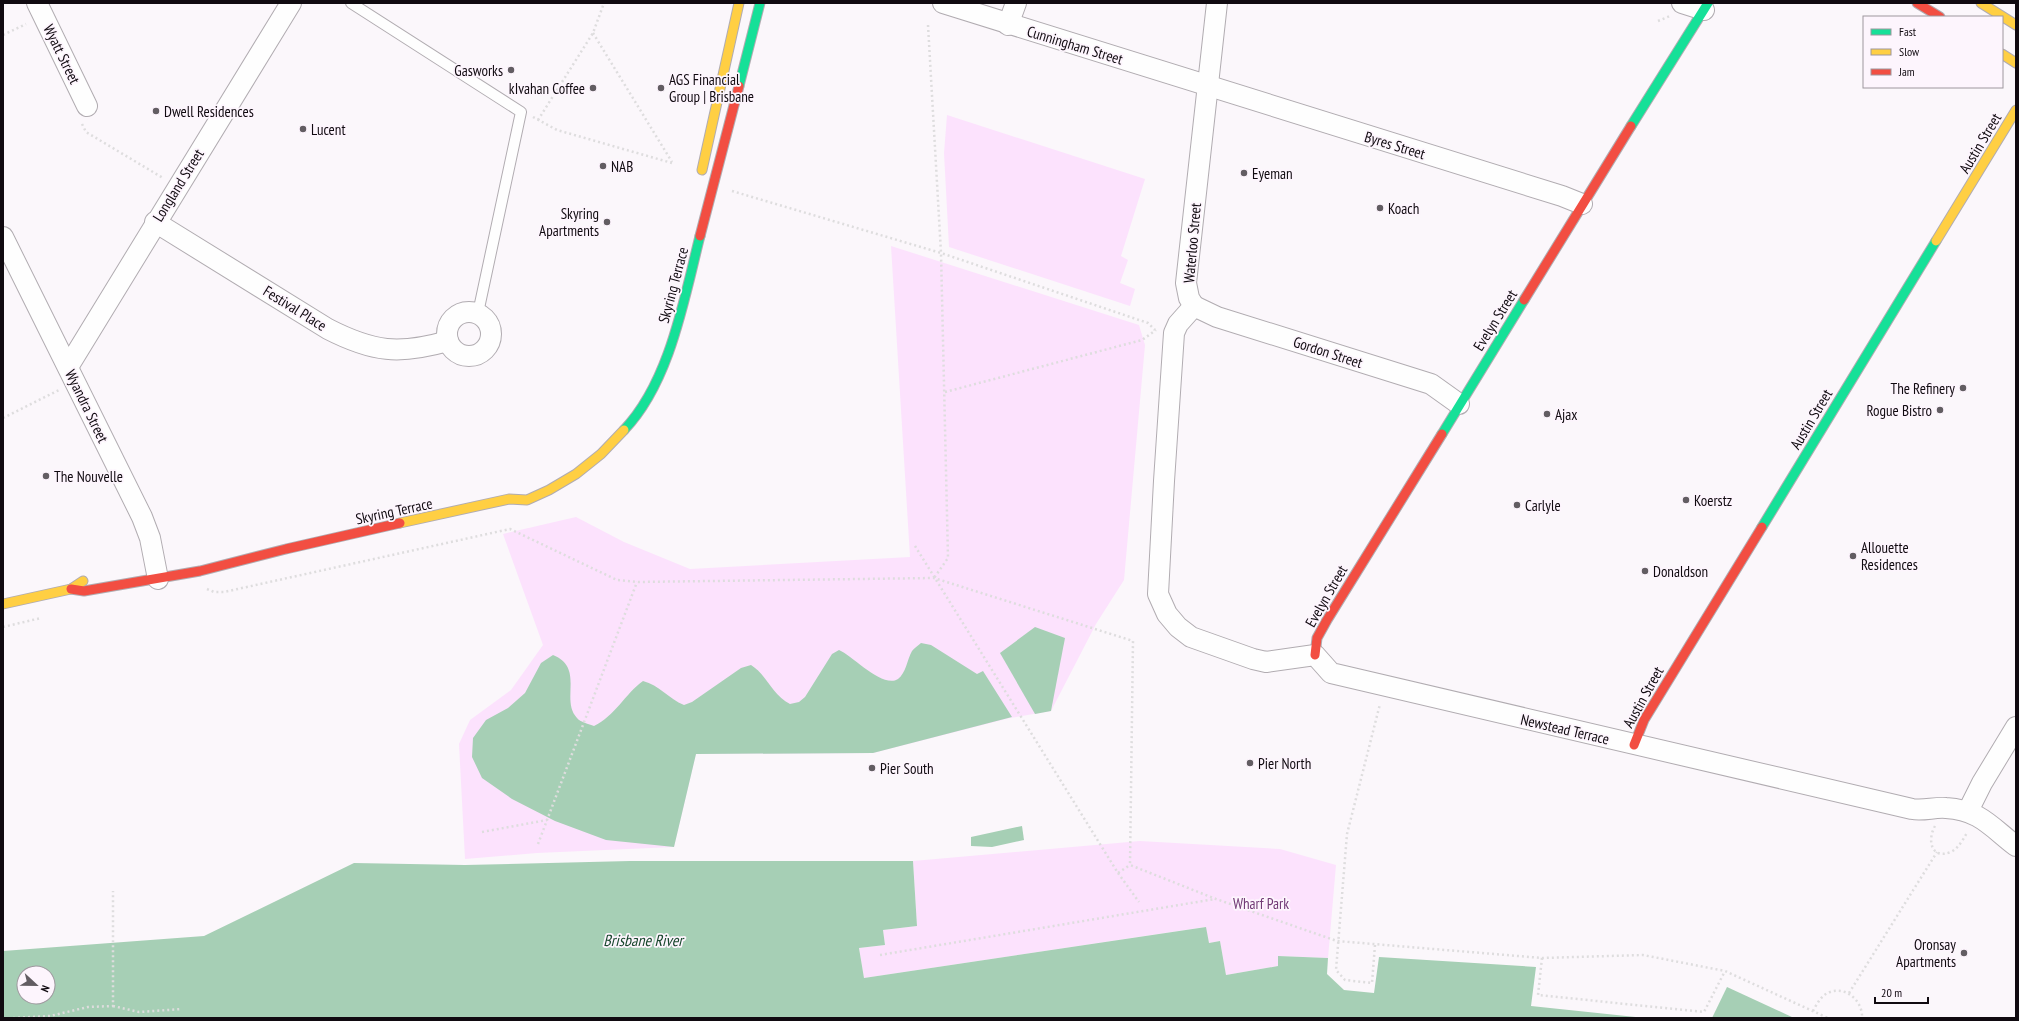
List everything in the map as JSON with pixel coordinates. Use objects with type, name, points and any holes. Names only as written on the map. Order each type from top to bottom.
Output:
[{"type":"street","name":"Longland Street","points":[[72,374],[155,222],[291,3]]},
{"type":"street","points":[[700,180],[739,3]]},
{"type":"street","name":"Skyring Terrace","points":[[3,604],[71,589],[84,591],[156,568],[238,563],[286,549],[508,499],[527,500],[549,490],[576,474],[601,454],[626,428],[649,395],[664,365],[677,327],[760,3]]},
{"type":"street","name":"Cunningham Street","points":[[943,3],[1207,87]]},
{"type":"street","points":[[1008,24],[1016,3]]},
{"type":"street","name":"Waterloo Street","points":[[1165,331],[1178,324],[1194,306],[1189,298],[1186,284],[1217,3]]},
{"type":"street","points":[[1917,3],[1938,16]]},
{"type":"street","points":[[1981,3],[2002,16]]},
{"type":"street","points":[[1678,9],[1706,6]]},
{"type":"street","name":"Evelyn Street","points":[[1315,655],[1317,638],[1327,620],[1582,204],[1706,6]]},
{"type":"street","name":"Wyatt Street","points":[[40,9],[87,106]]},
{"type":"street","points":[[2003,17],[2016,25]]},
{"type":"street","points":[[2003,55],[2016,63]]},
{"type":"street","name":"Byres Street","points":[[1207,87],[1562,196],[1582,204]]},
{"type":"street","name":"Austin Street","points":[[1634,745],[1644,720],[2016,110]]},
{"type":"street","name":"Festival Place","points":[[155,222],[328,329],[346,338],[366,346],[388,349],[418,349],[448,341]]},
{"type":"street","name":"Wyandra Street","points":[[3,237],[142,517],[150,538],[156,568]]},
{"type":"street","name":"Gordon Street","points":[[1194,306],[1217,317],[1431,384],[1459,404]]},
{"type":"street","points":[[466,312],[478,313],[486,319],[491,328],[490,343],[484,351],[476,356],[466,357],[456,353],[448,341],[448,328],[454,317],[466,312]]},
{"type":"street","points":[[1165,331],[1164,481],[1158,594],[1167,614],[1178,627],[1191,637],[1253,659],[1266,662],[1315,655]]},
{"type":"street","name":"Skyring Terrace","points":[[508,499],[525,489]]},
{"type":"street","name":"Skyring Terrace","points":[[236,552],[286,549]]},
{"type":"street","name":"Skyring Terrace","points":[[71,589],[83,581],[90,579]]},
{"type":"street","name":"Newstead Terrace","points":[[1315,655],[1331,673],[1384,686],[1912,809],[1924,810],[1946,808],[1973,813],[1990,823],[2016,846]]},
{"type":"street","points":[[1973,813],[1982,783],[2016,727]]},
{"type":"lane","points":[[351,3],[521,112],[478,313]]},
{"type":"path","points":[[538,120],[593,33],[604,3]]},
{"type":"path","points":[[3,35],[40,9]]},
{"type":"path","points":[[1658,21],[1678,9]]},
{"type":"path","points":[[928,25],[941,253],[948,558],[934,578]]},
{"type":"path","points":[[521,112],[557,130],[672,163],[593,33]]},
{"type":"path","points":[[87,106],[77,116],[86,132],[177,187]]},
{"type":"path","points":[[728,189],[941,253],[1148,323],[1165,331]]},
{"type":"path","points":[[945,392],[1142,340],[1165,331]]},
{"type":"path","points":[[3,418],[72,374]]},
{"type":"path","points":[[204,588],[211,592],[224,592],[510,529],[617,580],[637,582],[934,578],[1133,641],[1130,865]]},
{"type":"path","points":[[914,546],[1118,873],[1139,902]]},
{"type":"path","points":[[538,844],[637,582]]},
{"type":"path","points":[[3,627],[45,617]]},
{"type":"path","points":[[1375,945],[1372,982],[1345,980],[1336,970],[1337,941],[1347,834],[1384,686]]},
{"type":"path","points":[[1946,808],[1931,834],[1932,847],[1937,852],[1944,853],[1952,851],[1958,846],[1973,813]]},
{"type":"path","points":[[482,832],[547,820]]},
{"type":"path","points":[[1850,993],[1937,852]]},
{"type":"path","points":[[1118,873],[1130,865]]},
{"type":"path","points":[[1130,865],[1216,899],[1337,941],[1542,958],[1643,955],[1725,971],[1828,1018]]},
{"type":"path","points":[[113,891],[113,1006]]},
{"type":"path","points":[[880,955],[1216,899]]},
{"type":"path","points":[[1542,958],[1538,995],[1704,1012],[1725,971]]},
{"type":"path","points":[[1813,1011],[1822,996],[1830,992],[1839,991],[1850,993],[1860,1007],[1862,1018]]},
{"type":"path","points":[[13,1018],[50,1016],[88,1007],[113,1006],[139,1012],[182,1009]]},
{"type":"green space","points":[[947,115],[1145,179],[1121,256],[1128,260],[1120,283],[1135,289],[1130,306],[949,247],[944,153]]},
{"type":"green space","points":[[891,246],[1139,325],[1145,345],[1124,580],[1096,624],[1051,711],[1010,718],[873,753],[696,754],[674,847],[537,853],[465,859],[459,744],[470,720],[511,690],[543,645],[503,534],[576,517],[624,542],[690,569],[910,557]]},
{"type":"green space","name":"Wharf Park","points":[[1140,841],[1280,849],[1336,865],[1328,958],[1279,956],[1278,966],[1226,975],[1220,941],[1209,943],[1205,927],[864,978],[859,948],[885,945],[883,930],[917,926],[913,861]]},
{"type":"water","points":[[1035,627],[1065,638],[1051,711],[1035,714],[1000,653]]},
{"type":"water","points":[[921,643],[931,645],[977,674],[983,671],[1012,717],[873,753],[696,754],[674,847],[606,840],[555,821],[512,799],[482,778],[472,757],[473,738],[486,720],[508,708],[525,693],[541,663],[553,655],[563,661],[568,668],[571,685],[572,711],[582,722],[594,726],[608,717],[643,681],[649,683],[684,705],[692,702],[741,668],[751,665],[757,669],[779,696],[790,704],[799,702],[805,697],[832,654],[839,650],[876,676],[884,680],[892,681],[901,676],[905,670],[912,651]]},
{"type":"water","points":[[1022,826],[1024,840],[992,847],[971,846],[971,837]]},
{"type":"water","name":"Brisbane River","points":[[630,861],[913,861],[917,926],[883,930],[885,945],[859,948],[864,978],[1206,927],[1209,943],[1220,941],[1226,975],[1278,966],[1278,956],[1328,958],[1327,974],[1344,990],[1374,993],[1379,957],[1536,967],[1531,1006],[1645,1018],[3,1018],[3,951],[204,936],[354,863],[465,865]]},
{"type":"water","points":[[1727,987],[1794,1018],[1712,1018]]},
{"type":"traffic: fast","points":[[739,86],[760,3]]},
{"type":"traffic: fast","points":[[1631,126],[1708,3]]},
{"type":"traffic: fast","points":[[624,430],[640,410],[653,388],[664,364],[681,312],[700,236]]},
{"type":"traffic: fast","points":[[1762,527],[1936,241]]},
{"type":"traffic: fast","points":[[1442,434],[1524,300]]},
{"type":"traffic: slow","points":[[702,170],[739,3]]},
{"type":"traffic: slow","points":[[1981,3],[2002,16]]},
{"type":"traffic: slow","points":[[2003,17],[2016,25]]},
{"type":"traffic: slow","points":[[2003,55],[2016,63]]},
{"type":"traffic: slow","points":[[1936,241],[2016,110]]},
{"type":"traffic: slow","points":[[400,523],[509,499],[527,500],[549,490],[576,474],[601,454],[624,430]]},
{"type":"traffic: slow","points":[[3,604],[71,589],[83,581]]},
{"type":"traffic: jam","points":[[1917,3],[1938,16]]},
{"type":"traffic: jam","points":[[700,236],[739,86]]},
{"type":"traffic: jam","points":[[1524,300],[1631,126]]},
{"type":"traffic: jam","points":[[1315,655],[1317,638],[1327,620],[1442,434]]},
{"type":"traffic: jam","points":[[71,589],[84,591],[200,571],[286,549],[400,523]]},
{"type":"traffic: jam","points":[[1634,745],[1644,720],[1762,527]]},
{"type":"place","name":"Gasworks","points":[[511,70]]},
{"type":"place","name":"kIvahan Coffee","points":[[593,88]]},
{"type":"place","name":"AGS Financial Group | Brisbane","points":[[661,88]]},
{"type":"place","name":"Dwell Residences","points":[[156,111]]},
{"type":"place","name":"Lucent","points":[[303,129]]},
{"type":"place","name":"NAB","points":[[603,166]]},
{"type":"place","name":"Eyeman","points":[[1244,173]]},
{"type":"place","name":"Koach","points":[[1380,208]]},
{"type":"place","name":"Skyring Apartments","points":[[607,222]]},
{"type":"place","name":"The Refinery","points":[[1963,388]]},
{"type":"place","name":"Rogue Bistro","points":[[1940,410]]},
{"type":"place","name":"Ajax","points":[[1547,414]]},
{"type":"place","name":"The Nouvelle","points":[[46,476]]},
{"type":"place","name":"Koerstz","points":[[1686,500]]},
{"type":"place","name":"Carlyle","points":[[1517,505]]},
{"type":"place","name":"Allouette Residences","points":[[1853,556]]},
{"type":"place","name":"Donaldson","points":[[1645,571]]},
{"type":"place","name":"Pier North","points":[[1250,763]]},
{"type":"place","name":"Pier South","points":[[872,768]]},
{"type":"place","name":"Oronsay Apartments","points":[[1964,953]]}]
